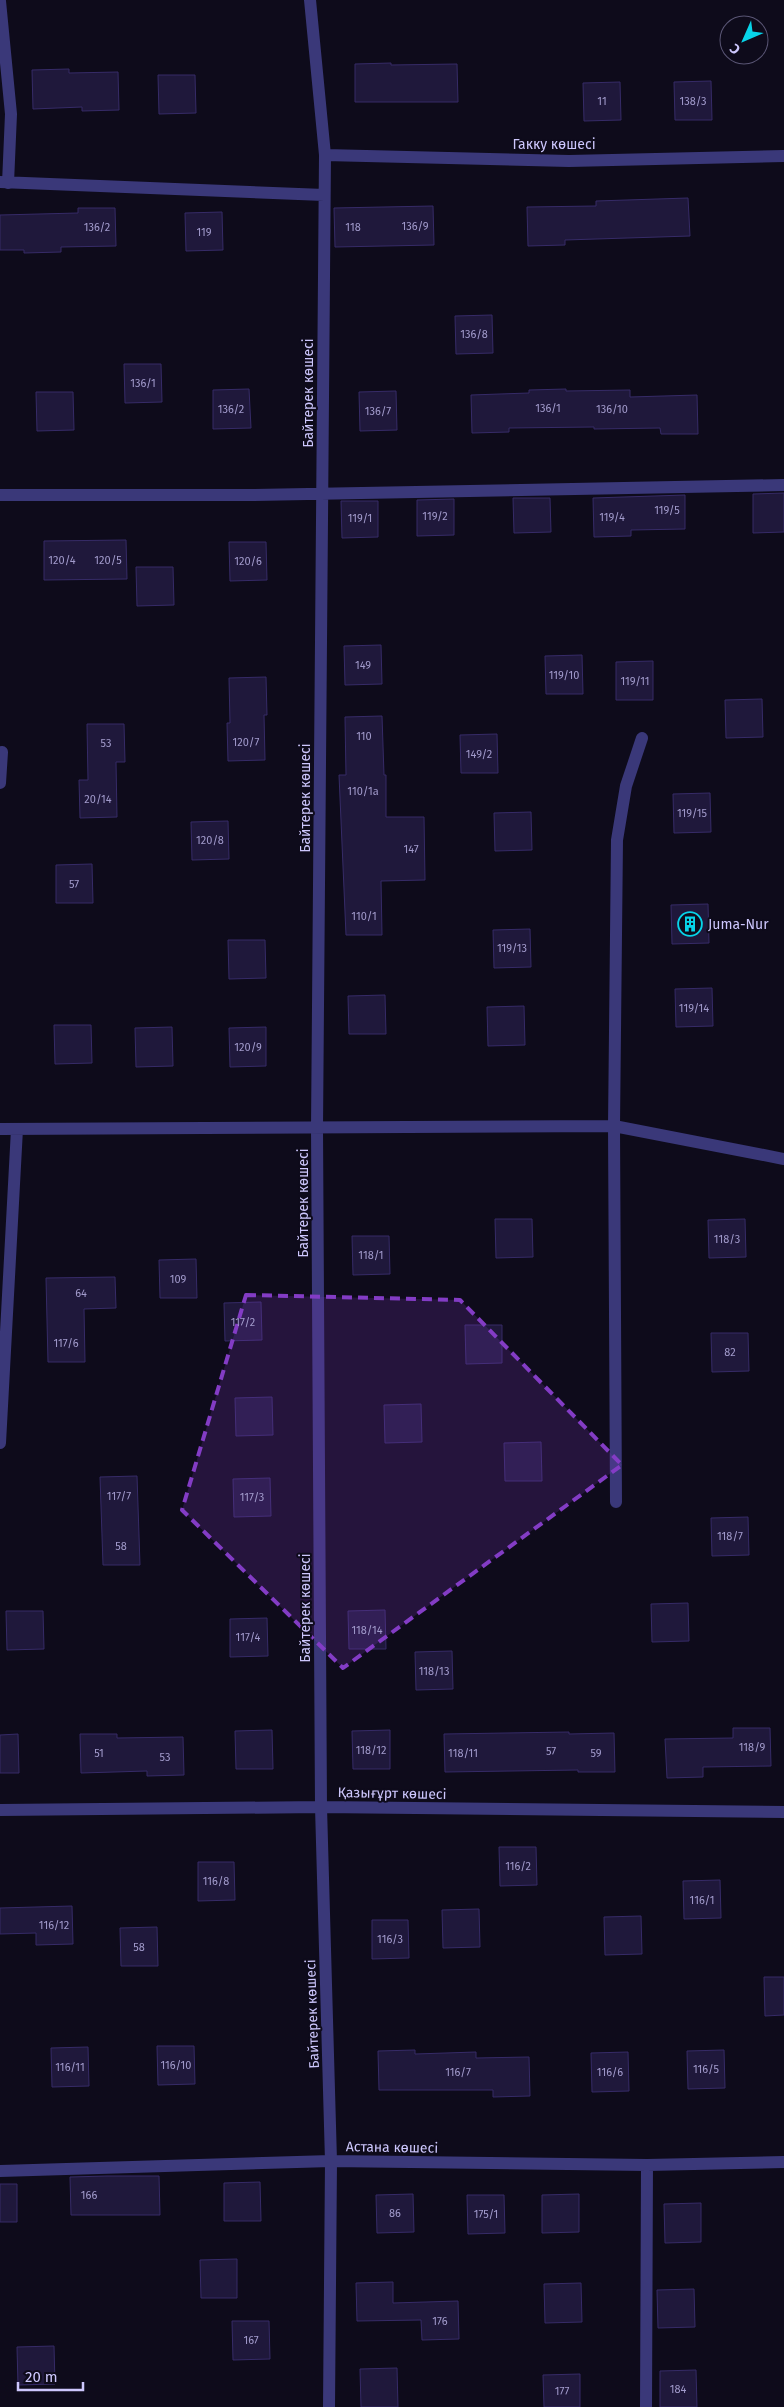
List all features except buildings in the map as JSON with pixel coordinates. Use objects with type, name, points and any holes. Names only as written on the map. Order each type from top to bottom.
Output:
[{"type":"street","name":"Байтерек көшесі","points":[[310,0],[324,155],[317,1128],[321,1807],[331,2161],[329,2407]]},
{"type":"street","points":[[0,1],[3,11],[11,114],[4,182],[324,195]]},
{"type":"street","name":"Гакку көшесі","points":[[324,155],[569,161],[784,156]]},
{"type":"street","points":[[0,495],[322,492],[784,484]]},
{"type":"street","points":[[616,1502],[614,1126],[617,840],[626,786],[642,738]]},
{"type":"street","points":[[0,783],[2,752]]},
{"type":"street","points":[[0,1129],[614,1126],[784,1159]]},
{"type":"street","points":[[0,1442],[17,1129]]},
{"type":"street","name":"Қазығұрт көшесі","points":[[0,1810],[321,1807],[784,1812]]},
{"type":"street","name":"Астана көшесі","points":[[0,2171],[331,2161],[647,2165],[784,2162]]},
{"type":"street","points":[[646,2407],[647,2165]]},
{"type":"highlighted area","points":[[246,1295],[460,1300],[622,1465],[343,1668],[182,1510]]},
{"type":"place","name":"Juma-Nur","points":[[690,924]]}]
